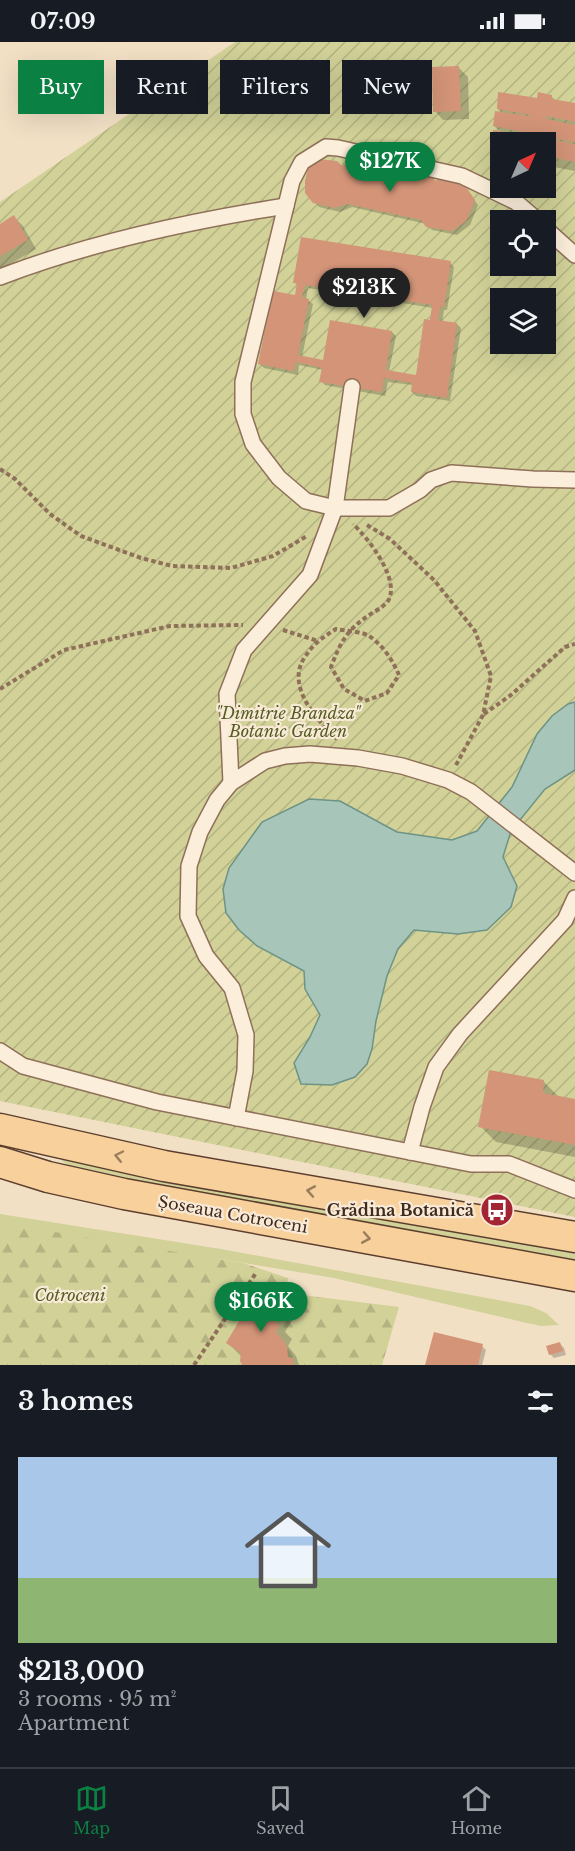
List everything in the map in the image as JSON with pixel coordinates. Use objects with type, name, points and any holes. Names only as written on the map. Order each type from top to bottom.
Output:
[{"type":"main road","points":[[0,1129],[164,1166],[575,1238]]},
{"type":"main road","name":"Șoseaua Cotroceni","points":[[0,1162],[48,1177],[124,1194],[569,1279]]},
{"type":"street","points":[[525,210],[516,202],[462,176],[326,147],[302,162],[292,181],[243,382],[243,414],[253,444],[279,478],[306,501],[335,508],[388,508],[420,490],[432,480],[451,473],[575,480]]},
{"type":"street","points":[[0,277],[45,260],[125,239],[228,215],[286,206]]},
{"type":"street","points":[[556,238],[575,255]]},
{"type":"street","points":[[231,783],[227,694],[244,650],[310,575],[335,508],[352,387]]},
{"type":"street","points":[[236,1118],[245,1071],[246,1035],[232,988],[206,956],[188,916],[189,866],[200,832],[217,800],[231,783],[266,761],[285,756],[310,754],[358,758],[402,766],[448,780],[471,792],[575,873]]},
{"type":"street","points":[[410,1152],[436,1067],[460,1034],[565,920],[575,898]]},
{"type":"street","points":[[0,1051],[23,1066],[157,1102],[471,1164],[509,1164],[575,1190]]},
{"type":"path","points":[[0,469],[15,479],[50,514],[81,536],[141,558],[172,566],[231,568],[273,556],[304,538],[335,508]]},
{"type":"path","points":[[335,508],[365,536],[379,558],[392,586],[387,602],[361,621],[351,632],[340,643],[331,667],[344,689],[365,701],[387,693],[399,675],[392,660],[368,635],[351,632],[336,629],[318,641],[305,655],[300,669],[300,687],[314,715],[358,758]]},
{"type":"path","points":[[335,508],[390,539],[434,580],[475,631],[491,676],[483,715],[448,780]]},
{"type":"path","points":[[0,689],[64,650],[170,626],[266,624],[318,641]]},
{"type":"path","points":[[483,715],[511,695],[565,647],[575,644]]},
{"type":"path","points":[[194,1365],[256,1273]]},
{"type":"green space","name":"\"Dimitrie Brandza\" Botanic Garden","points":[[235,42],[575,42],[575,1217],[0,1101],[0,202],[129,114],[208,114],[208,60]]},
{"type":"green space","points":[[67,1157],[575,1249],[575,1260],[277,1210],[82,1171],[61,1160]]},
{"type":"green space","name":"Cotroceni","points":[[0,1214],[221,1249],[530,1306],[546,1313],[559,1325],[541,1326],[334,1278],[220,1259],[213,1360],[0,1365]]},
{"type":"green space","name":"Cotroceni","points":[[0,1223],[243,1263],[288,1278],[286,1293],[399,1307],[382,1365],[0,1365]]},
{"type":"shaded area","points":[[575,702],[575,770],[545,789],[511,831],[503,857],[517,886],[511,907],[487,930],[458,934],[414,930],[398,949],[387,976],[367,1064],[355,1077],[332,1085],[301,1084],[294,1063],[320,1015],[305,989],[304,971],[257,946],[239,930],[226,913],[223,889],[229,868],[262,822],[309,799],[340,801],[397,832],[452,840],[477,831],[512,787],[537,734],[552,716],[568,704]]},
{"type":"building","points":[[459,66],[461,111],[433,112],[432,67]]},
{"type":"building","points":[[498,92],[537,98],[538,92],[552,95],[552,99],[575,103],[575,122],[546,116],[547,119],[575,125],[575,142],[556,139],[556,132],[522,132],[493,126],[495,111],[531,115],[497,109]]},
{"type":"building","points":[[556,140],[575,144],[575,162],[556,158]]},
{"type":"building","points":[[318,159],[337,161],[342,166],[348,162],[433,177],[435,181],[441,177],[463,183],[475,200],[466,221],[452,231],[426,227],[421,220],[347,204],[335,208],[313,203],[305,193],[305,181],[309,165]]},
{"type":"building","points":[[14,215],[28,240],[0,256],[0,224]]},
{"type":"building","points":[[301,237],[451,261],[444,307],[440,307],[438,320],[457,323],[447,398],[411,392],[412,383],[384,378],[382,392],[319,382],[322,368],[296,362],[294,371],[258,364],[273,291],[295,295],[297,283],[293,283]],"holes":[[[305,285],[432,305],[430,320],[424,319],[416,375],[386,370],[392,331],[330,320],[323,360],[298,355],[309,299],[302,297]]]},
{"type":"building","points":[[489,1070],[544,1080],[543,1093],[575,1099],[575,1145],[478,1127]]},
{"type":"building","points":[[260,1286],[284,1302],[273,1320],[280,1325],[276,1332],[284,1341],[288,1357],[294,1359],[293,1365],[242,1365],[241,1353],[226,1343]]},
{"type":"building","points":[[434,1332],[483,1344],[478,1365],[425,1365]]},
{"type":"building","points":[[560,1342],[563,1351],[549,1355],[546,1346]]},
{"type":"place","name":"Grădina Botanică","points":[[497,1210]]}]
